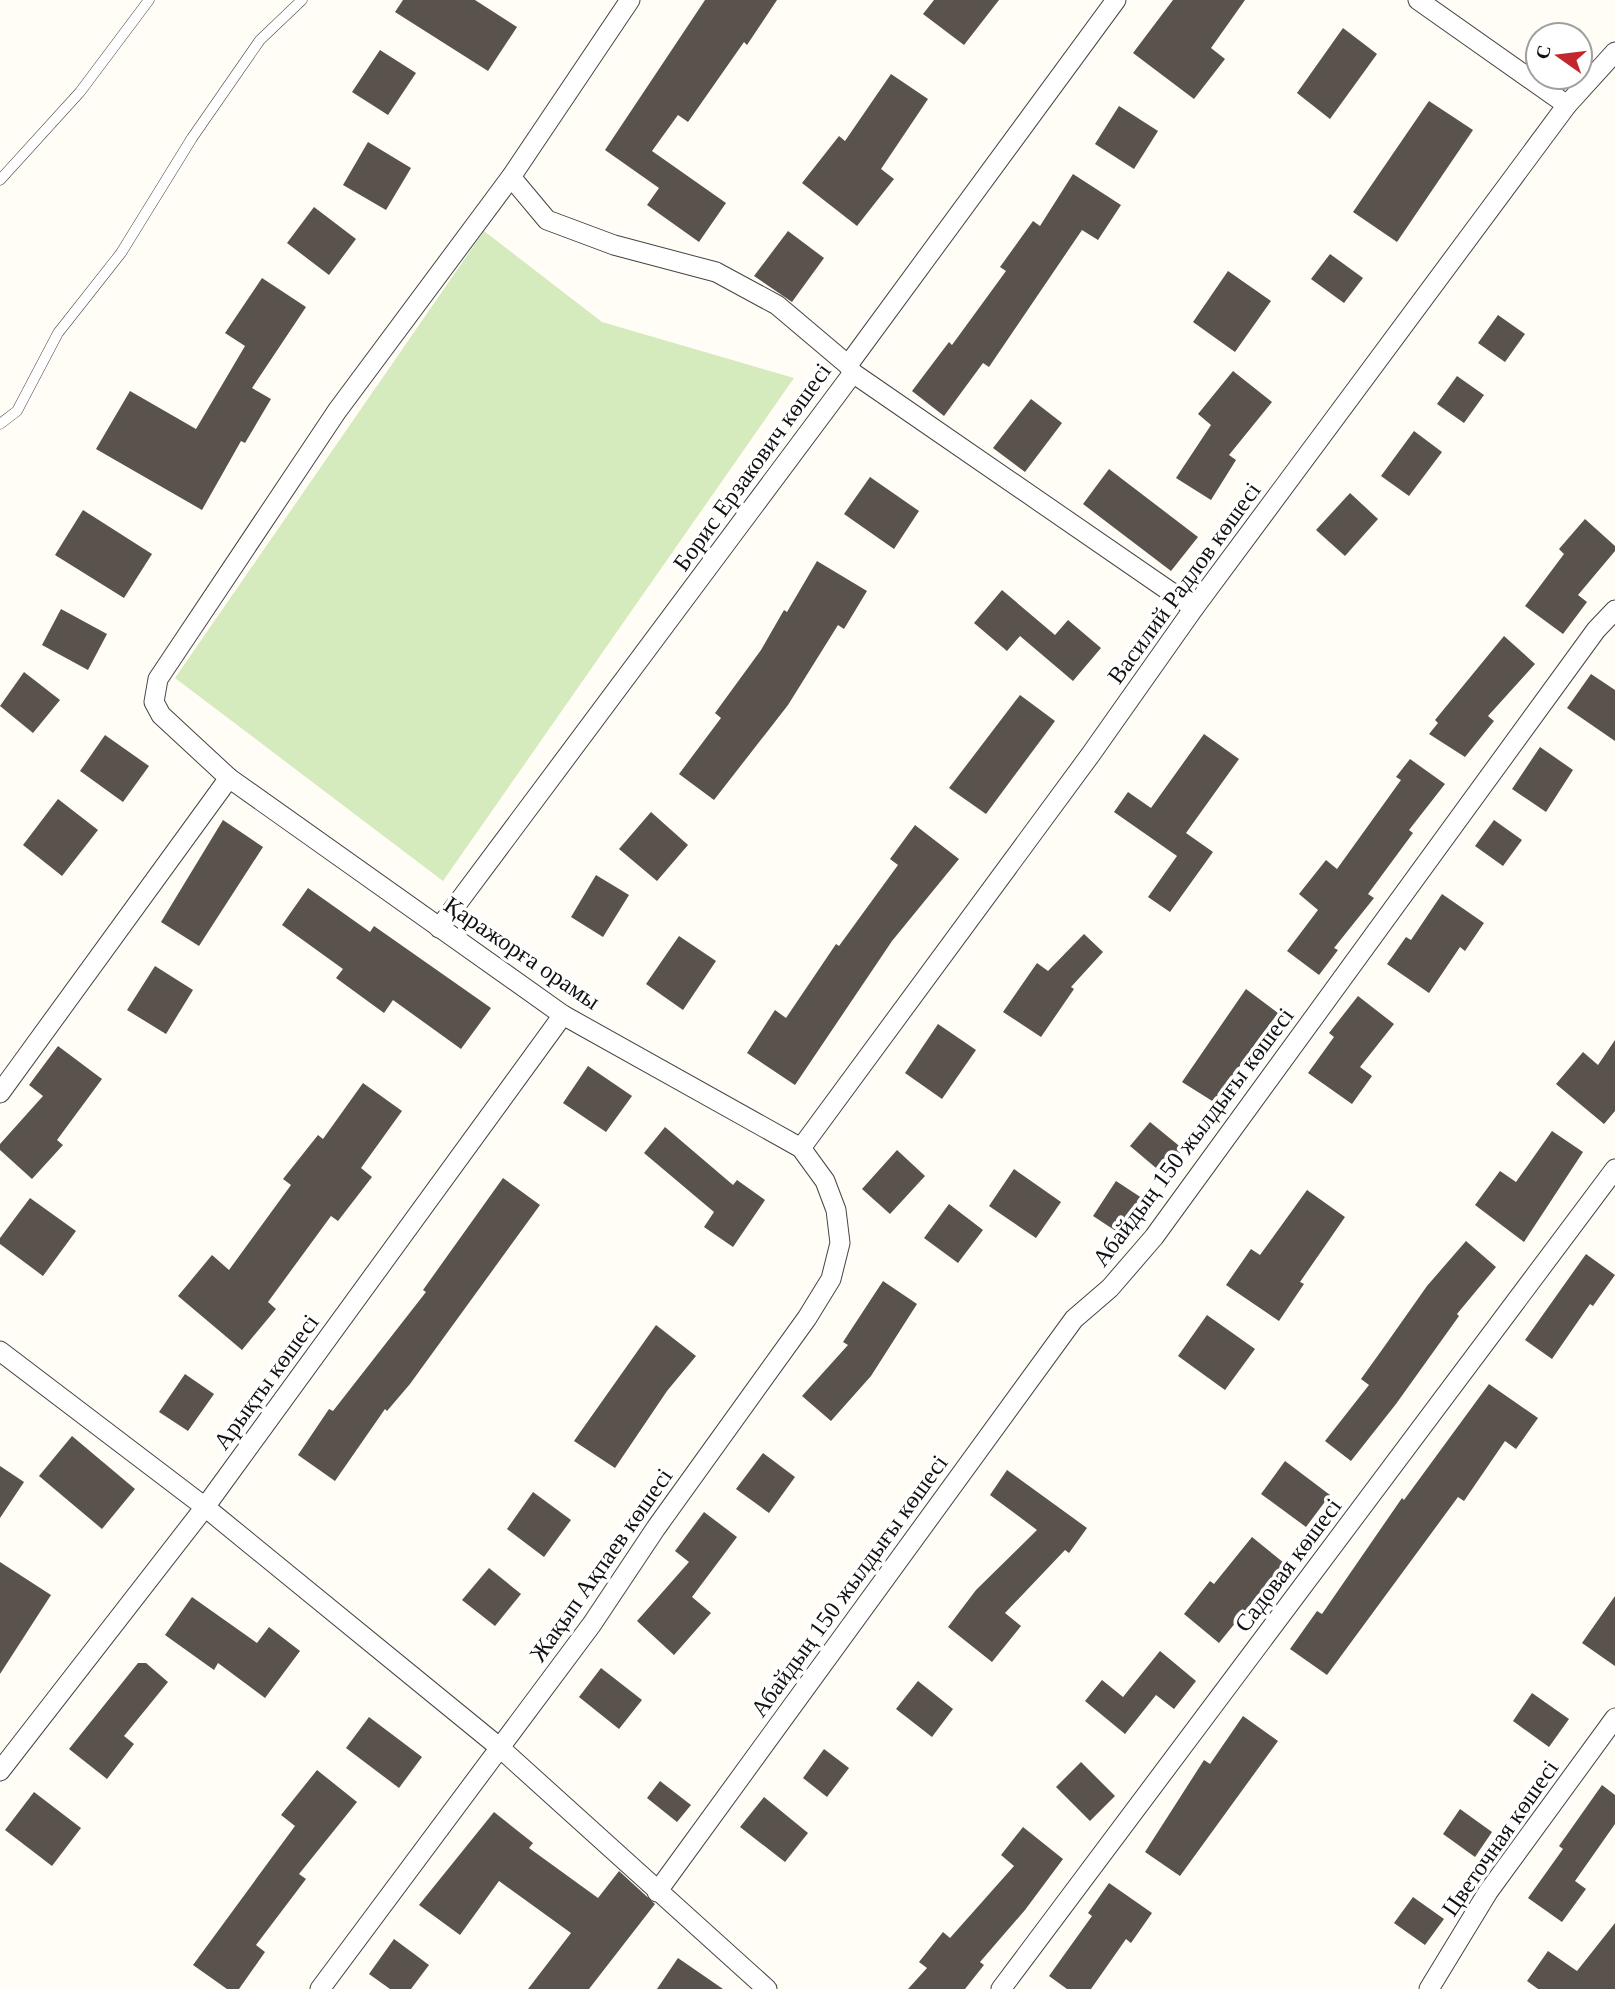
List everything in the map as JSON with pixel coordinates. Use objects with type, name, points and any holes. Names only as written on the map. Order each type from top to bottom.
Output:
[{"type":"street","name":"Қаражорға орамы","points":[[630,0],[512,177],[337,411],[158,679],[154,690],[155,702],[161,715],[229,778],[563,1015],[801,1148]]},
{"type":"street","name":"Борис Ерзакович көшесі","points":[[439,928],[851,369],[1116,0]]},
{"type":"street","points":[[1418,0],[1567,106]]},
{"type":"street","name":"Василий Радлов көшесі","points":[[801,1148],[1091,754],[1194,608],[1567,106],[1615,52]]},
{"type":"street","points":[[512,177],[547,220],[614,245],[716,272],[777,305],[851,369],[1194,608]]},
{"type":"street","name":"Абайдың 150 жылдығы көшесі","points":[[657,1892],[1067,1328],[1110,1288],[1154,1237],[1597,630],[1615,610]]},
{"type":"street","points":[[0,1093],[229,778]]},
{"type":"street","name":"Арықты көшесі","points":[[0,1771],[205,1507],[563,1015]]},
{"type":"street","name":"Жақып Ақпаев көшесі","points":[[320,1989],[592,1625],[656,1528],[807,1318],[831,1279],[840,1243],[836,1210],[825,1181],[801,1148]]},
{"type":"street","name":"Садовая көшесі","points":[[1001,1989],[1615,1169]]},
{"type":"street","points":[[0,1351],[205,1507],[499,1747],[765,1988]]},
{"type":"street","name":"Цветочная көшесі","points":[[1429,1989],[1488,1892],[1615,1718]]},
{"type":"lane","points":[[0,180],[80,92],[149,0]]},
{"type":"lane","points":[[0,424],[17,411],[58,332],[121,253],[192,138],[260,40],[302,0]]},
{"type":"green space","points":[[484,231],[602,322],[794,378],[443,881],[175,678]]},
{"type":"building","points":[[403,0],[475,0],[517,27],[488,71],[395,12]]},
{"type":"building","points":[[705,0],[777,0],[747,45],[744,42],[688,122],[678,115],[652,151],[726,203],[699,242],[647,205],[659,188],[605,150]]},
{"type":"building","points":[[934,0],[999,0],[964,45],[923,14]]},
{"type":"building","points":[[1173,0],[1245,0],[1211,48],[1225,59],[1194,99],[1133,53]]},
{"type":"building","points":[[1343,28],[1377,54],[1330,119],[1297,93]]},
{"type":"building","points":[[380,50],[416,73],[388,115],[352,92]]},
{"type":"building","points":[[891,74],[928,99],[881,169],[894,179],[857,226],[802,183],[839,136],[845,141]]},
{"type":"building","points":[[1429,101],[1473,130],[1397,242],[1353,212]]},
{"type":"building","points":[[1119,106],[1158,131],[1134,169],[1095,144]]},
{"type":"building","points":[[368,142],[411,168],[386,210],[343,185]]},
{"type":"building","points":[[1073,174],[1121,205],[1098,240],[1082,230],[989,367],[983,363],[944,416],[912,391],[949,342],[952,345],[1006,271],[1000,267],[1033,221],[1040,226]]},
{"type":"building","points":[[314,207],[356,239],[329,275],[287,243]]},
{"type":"building","points":[[788,231],[824,258],[792,302],[754,276]]},
{"type":"building","points":[[1330,254],[1363,278],[1344,303],[1311,279]]},
{"type":"building","points":[[1228,271],[1271,301],[1235,352],[1193,322]]},
{"type":"building","points":[[262,278],[306,307],[252,388],[271,399],[245,443],[241,441],[202,510],[96,449],[130,391],[196,429],[245,346],[225,333]]},
{"type":"building","points":[[1498,315],[1525,334],[1505,362],[1478,343]]},
{"type":"building","points":[[1233,371],[1272,402],[1229,455],[1236,460],[1211,500],[1176,478],[1211,425],[1198,414]]},
{"type":"building","points":[[1457,376],[1484,395],[1464,423],[1437,404]]},
{"type":"building","points":[[1031,399],[1062,423],[1025,472],[993,448]]},
{"type":"building","points":[[1414,431],[1442,452],[1409,496],[1381,476]]},
{"type":"building","points":[[1109,469],[1198,537],[1171,571],[1083,504]]},
{"type":"building","points":[[870,477],[919,511],[894,549],[844,514]]},
{"type":"building","points":[[1350,493],[1378,519],[1345,556],[1316,530]]},
{"type":"building","points":[[83,510],[152,554],[124,598],[55,555]]},
{"type":"building","points":[[1585,519],[1615,546],[1615,551],[1578,595],[1587,602],[1563,634],[1525,606],[1564,554],[1559,549]]},
{"type":"building","points":[[817,561],[867,591],[844,629],[838,625],[788,705],[714,800],[679,774],[721,718],[715,713],[761,650],[784,610],[787,612]]},
{"type":"building","points":[[1002,590],[1055,635],[1068,620],[1101,648],[1073,681],[1020,636],[1007,651],[974,623]]},
{"type":"building","points":[[61,609],[107,634],[88,670],[42,645]]},
{"type":"building","points":[[1504,636],[1535,664],[1488,716],[1494,721],[1465,757],[1429,734],[1438,723],[1435,720]]},
{"type":"building","points":[[24,672],[60,700],[33,733],[0,706]]},
{"type":"building","points":[[1591,674],[1615,690],[1615,741],[1567,708]]},
{"type":"building","points":[[1020,695],[1055,721],[986,814],[949,788]]},
{"type":"building","points":[[1204,734],[1239,759],[1186,833],[1213,852],[1170,912],[1148,897],[1177,856],[1114,812],[1128,792],[1151,808]]},
{"type":"building","points":[[105,735],[149,766],[123,802],[80,771]]},
{"type":"building","points":[[1540,747],[1573,770],[1546,812],[1512,789]]},
{"type":"building","points":[[1410,759],[1445,784],[1409,830],[1413,833],[1368,894],[1374,898],[1334,948],[1338,950],[1319,975],[1287,951],[1318,910],[1299,894],[1326,860],[1337,869],[1401,780],[1396,777]]},
{"type":"building","points":[[58,799],[98,830],[62,876],[23,845]]},
{"type":"building","points":[[651,812],[688,845],[657,881],[619,849]]},
{"type":"building","points":[[223,820],[263,847],[199,946],[161,922]]},
{"type":"building","points":[[1494,820],[1522,840],[1503,866],[1475,846]]},
{"type":"building","points":[[915,825],[959,859],[892,941],[795,1085],[747,1053],[775,1010],[786,1018],[836,944],[839,946],[898,865],[890,859]]},
{"type":"building","points":[[596,875],[629,895],[603,937],[571,917]]},
{"type":"building","points":[[308,888],[370,932],[374,926],[491,1008],[461,1049],[393,1000],[384,1013],[336,978],[343,969],[282,925]]},
{"type":"building","points":[[1442,894],[1484,923],[1465,951],[1460,947],[1429,993],[1387,964],[1406,937],[1411,940]]},
{"type":"building","points":[[1084,934],[1103,952],[1071,987],[1074,989],[1041,1037],[1003,1012],[1037,963],[1048,971]]},
{"type":"building","points":[[679,936],[716,961],[683,1010],[646,984]]},
{"type":"building","points":[[155,966],[193,990],[166,1034],[127,1010]]},
{"type":"building","points":[[1246,989],[1278,1013],[1244,1059],[1217,1104],[1182,1082]]},
{"type":"building","points":[[1358,996],[1394,1024],[1360,1067],[1372,1076],[1352,1104],[1308,1073],[1334,1037],[1329,1033]]},
{"type":"building","points":[[938,1024],[976,1050],[942,1099],[905,1073]]},
{"type":"building","points":[[1615,1040],[1615,1111],[1604,1124],[1556,1084],[1583,1052],[1598,1065]]},
{"type":"building","points":[[58,1046],[102,1079],[57,1140],[63,1145],[32,1179],[0,1150],[0,1144],[43,1096],[29,1085]]},
{"type":"building","points":[[588,1066],[632,1096],[606,1132],[563,1103]]},
{"type":"building","points":[[363,1083],[402,1111],[361,1168],[372,1177],[338,1221],[331,1216],[268,1302],[276,1309],[242,1350],[178,1296],[212,1255],[229,1270],[291,1185],[283,1179],[318,1135],[323,1139]]},
{"type":"building","points":[[1150,1122],[1183,1149],[1162,1173],[1130,1146]]},
{"type":"building","points":[[665,1127],[733,1185],[737,1180],[765,1200],[733,1247],[704,1227],[714,1212],[644,1153]]},
{"type":"building","points":[[1552,1131],[1583,1152],[1524,1242],[1475,1205],[1500,1171],[1516,1182]]},
{"type":"building","points":[[897,1150],[925,1176],[890,1214],[862,1189]]},
{"type":"building","points":[[1014,1169],[1061,1202],[1036,1238],[989,1206]]},
{"type":"building","points":[[503,1178],[540,1205],[410,1384],[387,1411],[385,1409],[335,1481],[298,1455],[329,1409],[333,1411],[426,1292],[423,1290]]},
{"type":"building","points":[[1116,1181],[1148,1202],[1125,1237],[1093,1216]]},
{"type":"building","points":[[1307,1190],[1345,1217],[1300,1282],[1304,1284],[1279,1321],[1226,1285],[1251,1249],[1260,1255]]},
{"type":"building","points":[[30,1198],[76,1231],[43,1276],[0,1244],[0,1238]]},
{"type":"building","points":[[949,1204],[983,1230],[958,1263],[924,1238]]},
{"type":"building","points":[[1466,1241],[1496,1267],[1457,1314],[1459,1316],[1396,1404],[1351,1461],[1325,1441],[1369,1385],[1361,1379],[1427,1286]]},
{"type":"building","points":[[1586,1254],[1615,1275],[1593,1306],[1590,1304],[1552,1359],[1525,1340]]},
{"type":"building","points":[[883,1281],[917,1304],[871,1376],[831,1421],[802,1396],[848,1345],[843,1342]]},
{"type":"building","points":[[1207,1315],[1255,1349],[1225,1390],[1178,1356]]},
{"type":"building","points":[[656,1325],[696,1356],[667,1391],[615,1468],[574,1441]]},
{"type":"building","points":[[185,1374],[214,1394],[188,1431],[159,1412]]},
{"type":"building","points":[[1489,1384],[1538,1418],[1516,1449],[1505,1441],[1464,1501],[1458,1497],[1327,1675],[1290,1649],[1317,1611],[1322,1614],[1402,1498],[1404,1500]]},
{"type":"building","points":[[72,1436],[135,1489],[102,1529],[39,1476]]},
{"type":"building","points":[[763,1453],[795,1477],[769,1513],[736,1489]]},
{"type":"building","points":[[1285,1461],[1330,1495],[1306,1527],[1261,1494]]},
{"type":"building","points":[[0,1466],[24,1482],[0,1518]]},
{"type":"building","points":[[1007,1470],[1087,1528],[1069,1553],[1065,1550],[1005,1613],[1021,1626],[992,1662],[948,1627],[976,1590],[1037,1530],[990,1495]]},
{"type":"building","points":[[533,1492],[571,1520],[544,1557],[507,1529]]},
{"type":"building","points":[[704,1512],[737,1537],[692,1597],[711,1613],[674,1655],[637,1621],[689,1562],[675,1551]]},
{"type":"building","points":[[1252,1537],[1284,1563],[1219,1643],[1184,1614],[1210,1581],[1214,1584]]},
{"type":"building","points":[[0,1562],[51,1595],[0,1674]]},
{"type":"building","points":[[489,1568],[521,1594],[495,1626],[462,1600]]},
{"type":"building","points":[[1615,1596],[1615,1666],[1582,1643]]},
{"type":"building","points":[[192,1597],[257,1643],[269,1627],[300,1651],[265,1698],[218,1663],[214,1670],[165,1635]]},
{"type":"building","points":[[1160,1651],[1196,1681],[1174,1709],[1156,1695],[1125,1734],[1085,1701],[1102,1680],[1123,1697]]},
{"type":"building","points":[[138,1663],[146,1663],[168,1682],[124,1736],[134,1744],[107,1779],[69,1749]]},
{"type":"building","points":[[601,1668],[642,1700],[619,1729],[579,1697]]},
{"type":"building","points":[[918,1681],[953,1709],[932,1737],[896,1709]]},
{"type":"building","points":[[1532,1693],[1569,1719],[1549,1747],[1513,1721]]},
{"type":"building","points":[[1243,1716],[1278,1741],[1180,1876],[1145,1852],[1204,1760],[1210,1764]]},
{"type":"building","points":[[369,1717],[422,1757],[399,1788],[346,1748]]},
{"type":"building","points":[[824,1749],[849,1768],[827,1797],[803,1778]]},
{"type":"building","points":[[1081,1762],[1115,1796],[1090,1821],[1056,1787]]},
{"type":"building","points":[[317,1770],[357,1802],[299,1874],[306,1879],[256,1945],[265,1952],[239,1989],[227,1989],[193,1965],[295,1826],[281,1815]]},
{"type":"building","points":[[660,1781],[691,1805],[677,1822],[647,1798]]},
{"type":"building","points":[[1602,1785],[1615,1795],[1615,1824],[1575,1881],[1586,1889],[1562,1922],[1528,1898],[1563,1849],[1559,1846]]},
{"type":"building","points":[[34,1792],[81,1828],[52,1866],[5,1830]]},
{"type":"building","points":[[764,1797],[808,1833],[785,1862],[740,1827]]},
{"type":"building","points":[[1460,1809],[1492,1832],[1475,1857],[1443,1834]]},
{"type":"building","points":[[494,1812],[533,1843],[529,1848],[598,1898],[619,1871],[655,1904],[589,1989],[528,1989],[571,1933],[499,1881],[460,1935],[419,1905]]},
{"type":"building","points":[[1023,1827],[1063,1859],[1025,1910],[980,1962],[984,1965],[965,1989],[908,1989],[927,1968],[919,1962],[943,1932],[950,1938],[1014,1866],[1001,1855]]},
{"type":"building","points":[[1109,1883],[1152,1913],[1131,1943],[1126,1939],[1091,1989],[1067,1989],[1049,1976],[1092,1916],[1088,1913]]},
{"type":"building","points":[[1413,1897],[1444,1919],[1425,1945],[1394,1923]]},
{"type":"building","points":[[1615,1923],[1615,1989],[1538,1989],[1527,1981],[1548,1951],[1577,1971]]},
{"type":"building","points":[[394,1939],[429,1965],[411,1989],[390,1989],[369,1974]]},
{"type":"building","points":[[678,1958],[723,1989],[657,1989]]}]
